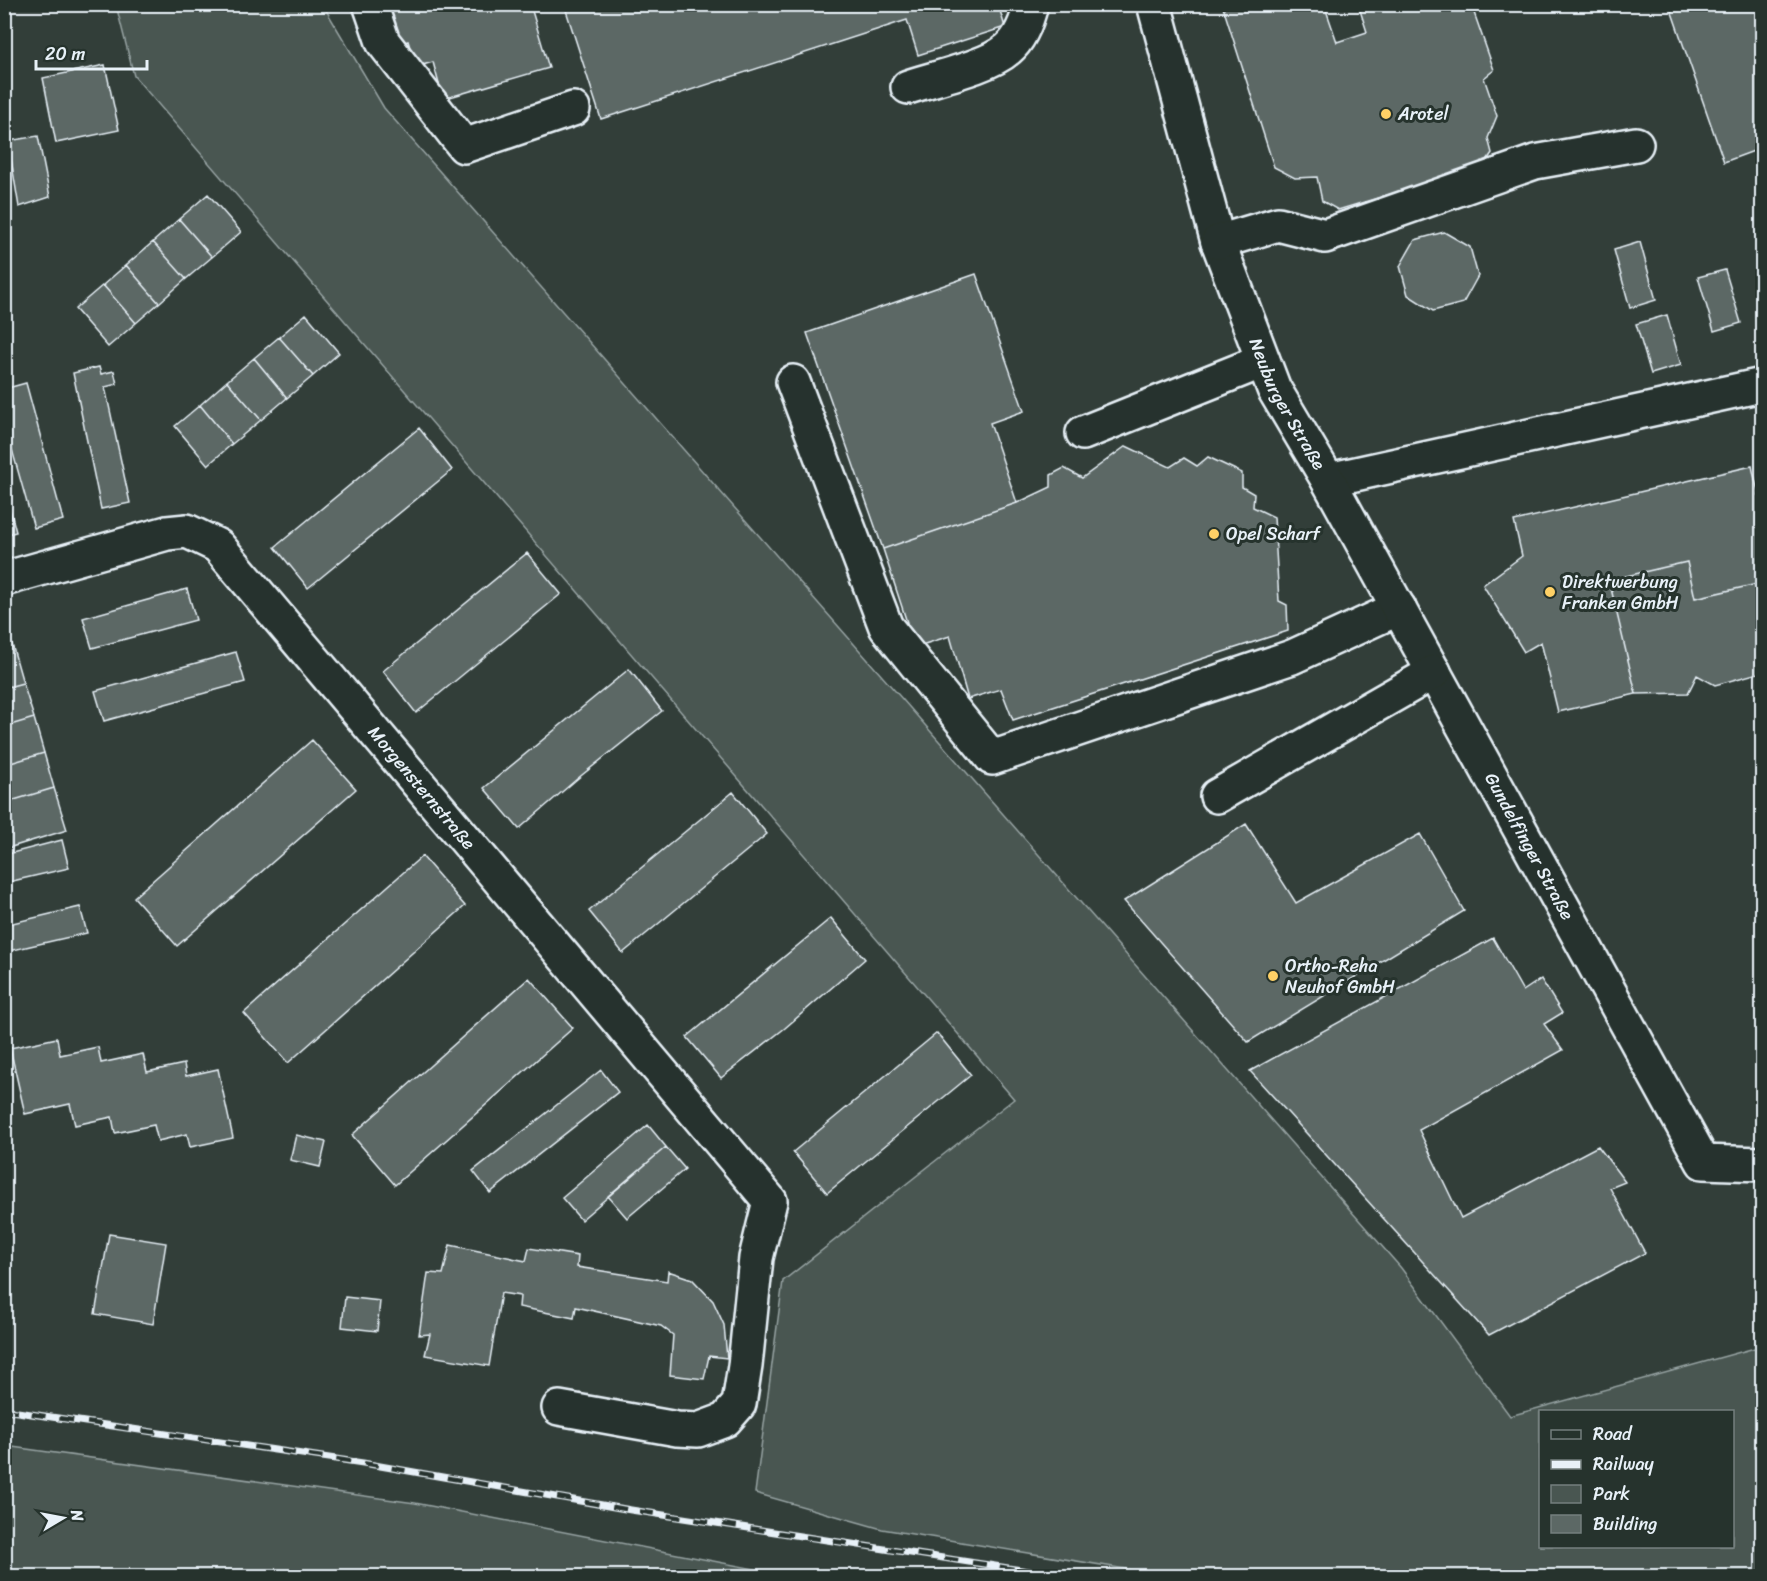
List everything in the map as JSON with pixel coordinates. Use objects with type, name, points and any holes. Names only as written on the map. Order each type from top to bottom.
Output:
[{"type":"street","points":[[370,4],[383,42],[464,146],[573,110]]},
{"type":"street","points":[[908,87],[983,63],[1008,50],[1025,26],[1031,4]]},
{"type":"street","name":"Neuburger Straße","points":[[1154,4],[1218,242],[1274,389],[1328,480],[1762,385]]},
{"type":"street","points":[[1218,242],[1278,224],[1325,236],[1535,162],[1636,144]]},
{"type":"street","points":[[1083,433],[1263,361]]},
{"type":"street","points":[[793,381],[886,627],[992,758],[1292,657],[1399,608]]},
{"type":"street","name":"Gundelfinger Straße","points":[[1328,480],[1703,1162],[1762,1164]]},
{"type":"street","name":"Morgensternstraße","points":[[4,579],[167,533],[187,531],[218,546],[770,1201],[756,1258],[745,1366],[738,1404],[725,1420],[698,1430],[677,1429],[559,1408]]},
{"type":"street","points":[[1217,796],[1434,672]]},
{"type":"green space","points":[[116,5],[323,5],[384,108],[1401,1268],[1510,1416],[1762,1346],[1762,1576],[1168,1576],[882,1529],[755,1493],[783,1281],[1014,1099],[134,76]]},
{"type":"green space","points":[[5,1446],[415,1503],[790,1576],[5,1576]]},
{"type":"building","points":[[383,4],[530,4],[549,68],[443,99],[433,62],[416,67],[408,41],[395,45]]},
{"type":"building","points":[[564,4],[998,4],[1005,27],[918,55],[907,20],[601,119]]},
{"type":"building","points":[[1222,4],[1324,4],[1337,42],[1367,32],[1358,4],[1471,4],[1494,70],[1484,78],[1497,116],[1488,138],[1492,153],[1483,166],[1338,210],[1322,201],[1317,177],[1295,178],[1274,167]]},
{"type":"building","points":[[1669,4],[1762,4],[1762,148],[1724,162]]},
{"type":"building","points":[[105,65],[119,130],[56,143],[43,78]]},
{"type":"building","points":[[38,136],[50,197],[19,207],[8,141]]},
{"type":"building","points":[[208,194],[241,232],[212,257],[179,219]]},
{"type":"building","points":[[179,219],[212,257],[186,279],[153,242]]},
{"type":"building","points":[[1444,232],[1470,247],[1478,276],[1463,303],[1433,311],[1408,295],[1400,266],[1415,240]]},
{"type":"building","points":[[153,242],[186,279],[159,303],[126,265]]},
{"type":"building","points":[[1640,242],[1656,300],[1630,308],[1614,250]]},
{"type":"building","points":[[126,265],[159,303],[136,323],[103,285]]},
{"type":"building","points":[[1725,270],[1741,323],[1714,331],[1698,277]]},
{"type":"building","points":[[976,274],[1024,411],[990,423],[1017,503],[883,549],[807,333]]},
{"type":"building","points":[[103,285],[136,323],[108,347],[75,309]]},
{"type":"building","points":[[306,314],[339,353],[313,376],[279,337]]},
{"type":"building","points":[[1667,315],[1681,365],[1651,374],[1636,324]]},
{"type":"building","points":[[279,337],[313,376],[287,398],[254,358]]},
{"type":"building","points":[[254,358],[287,398],[261,420],[227,381]]},
{"type":"building","points":[[99,367],[101,374],[114,371],[117,384],[105,387],[130,503],[101,509],[73,373]]},
{"type":"building","points":[[227,381],[261,420],[232,444],[200,405]]},
{"type":"building","points":[[26,383],[63,520],[34,528],[4,421],[4,389]]},
{"type":"building","points":[[200,405],[232,444],[208,465],[175,426]]},
{"type":"building","points":[[419,428],[452,470],[308,588],[275,547]]},
{"type":"building","points":[[1126,446],[1170,467],[1184,458],[1197,466],[1208,457],[1242,473],[1242,487],[1254,494],[1253,507],[1274,517],[1279,601],[1287,605],[1288,631],[1013,720],[1001,689],[968,699],[950,636],[915,647],[883,549],[1017,503],[1051,487],[1051,475],[1064,468],[1082,478]]},
{"type":"building","name":"Direktwerbung Franken GmbH","points":[[1752,466],[1762,510],[1762,583],[1695,598],[1687,562],[1609,580],[1636,694],[1558,712],[1541,642],[1524,652],[1483,585],[1522,556],[1514,521]]},
{"type":"building","points":[[4,486],[16,532],[4,535]]},
{"type":"building","points":[[527,553],[561,594],[416,713],[383,671]]},
{"type":"building","points":[[1687,562],[1695,598],[1762,583],[1762,672],[1715,685],[1697,675],[1688,693],[1636,694],[1609,580]]},
{"type":"building","points":[[187,589],[196,620],[92,648],[83,618]]},
{"type":"building","points":[[11,641],[23,683],[4,688],[4,643]]},
{"type":"building","points":[[236,652],[245,682],[104,721],[95,691]]},
{"type":"building","points":[[629,669],[662,711],[519,829],[484,788]]},
{"type":"building","points":[[23,683],[34,718],[4,727],[4,688]]},
{"type":"building","points":[[34,718],[44,753],[4,765],[4,727]]},
{"type":"building","points":[[312,740],[356,789],[177,946],[134,897]]},
{"type":"building","points":[[44,753],[54,788],[4,803],[4,765]]},
{"type":"building","points":[[54,788],[67,830],[8,848],[4,837],[4,803]]},
{"type":"building","points":[[733,792],[767,834],[623,953],[589,911]]},
{"type":"building","name":"Ortho-Reha Neuhof GmbH","points":[[1246,824],[1296,903],[1420,834],[1464,911],[1248,1042],[1124,901]]},
{"type":"building","points":[[62,840],[69,868],[4,883],[4,855]]},
{"type":"building","points":[[422,856],[465,906],[288,1063],[244,1013]]},
{"type":"building","points":[[80,907],[87,933],[4,952],[4,925]]},
{"type":"building","points":[[831,918],[865,959],[785,1028],[721,1078],[687,1037]]},
{"type":"building","points":[[1493,938],[1523,991],[1541,979],[1562,1013],[1544,1024],[1563,1050],[1419,1130],[1461,1218],[1598,1146],[1625,1182],[1610,1188],[1645,1253],[1489,1335],[1250,1071]]},
{"type":"building","points":[[529,978],[573,1028],[395,1185],[352,1135]]},
{"type":"building","points":[[937,1033],[971,1075],[827,1193],[793,1152]]},
{"type":"building","points":[[57,1038],[60,1055],[98,1047],[101,1063],[143,1054],[147,1072],[184,1064],[186,1076],[218,1069],[233,1138],[190,1147],[187,1134],[158,1141],[154,1125],[115,1133],[112,1117],[75,1125],[70,1104],[25,1114],[10,1048]]},
{"type":"building","points":[[601,1070],[618,1092],[490,1193],[473,1171]]},
{"type":"building","points":[[648,1125],[666,1147],[581,1220],[562,1198]]},
{"type":"building","points":[[296,1135],[326,1142],[320,1167],[290,1160]]},
{"type":"building","points":[[666,1147],[685,1169],[627,1218],[608,1196]]},
{"type":"building","points":[[109,1234],[166,1243],[153,1324],[95,1314]]},
{"type":"building","points":[[450,1245],[526,1261],[529,1248],[578,1256],[577,1267],[667,1281],[668,1271],[692,1279],[713,1301],[724,1325],[727,1358],[709,1356],[704,1379],[670,1375],[673,1335],[661,1326],[576,1307],[574,1318],[519,1307],[520,1296],[501,1293],[489,1366],[425,1355],[430,1334],[419,1335],[428,1273],[443,1274]]},
{"type":"building","points":[[345,1297],[380,1301],[377,1331],[342,1327]]},
{"type":"railway","points":[[4,1410],[363,1463],[631,1510],[1060,1576]]},
{"type":"place","name":"Arotel","points":[[1386,114]]},
{"type":"place","name":"Opel Scharf","points":[[1214,534]]},
{"type":"place","name":"Direktwerbung Franken GmbH","points":[[1550,592]]},
{"type":"place","name":"Ortho-Reha Neuhof GmbH","points":[[1273,976]]}]
